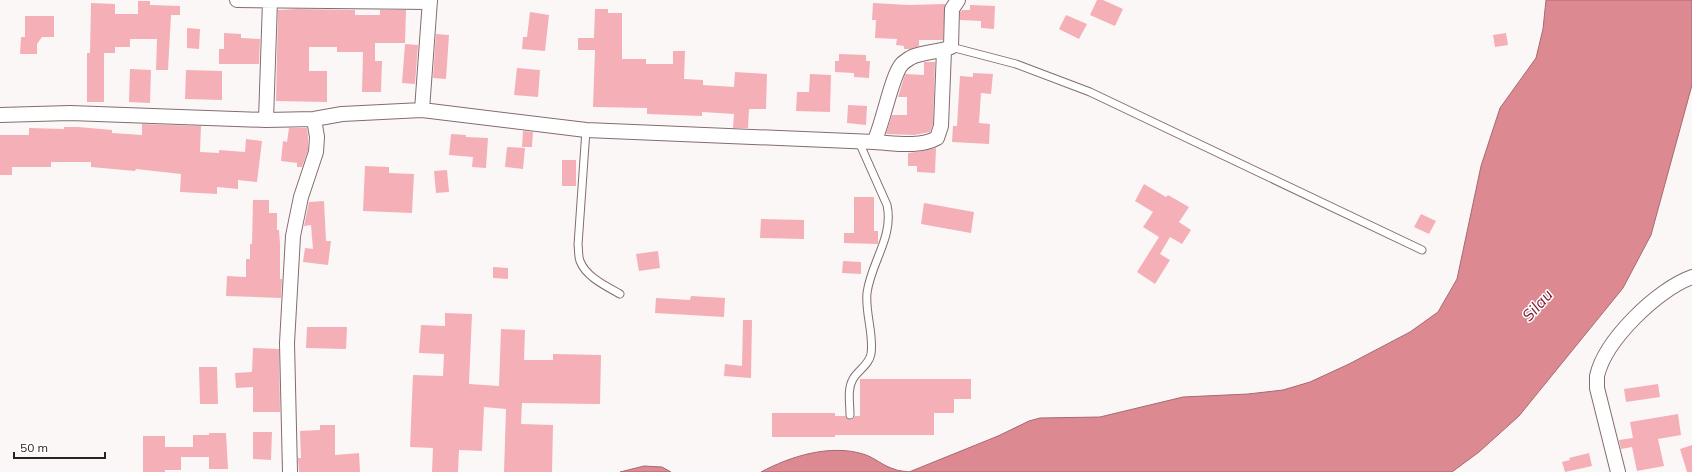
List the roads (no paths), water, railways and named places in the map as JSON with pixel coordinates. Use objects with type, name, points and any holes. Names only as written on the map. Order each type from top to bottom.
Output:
[{"type":"street","points":[[237,0],[430,1],[422,110]]},
{"type":"street","points":[[0,116],[70,113],[266,120],[314,119],[342,114],[422,110],[586,130],[859,142],[911,143],[931,141],[938,138],[941,126],[947,49],[952,9],[958,0]]},
{"type":"street","points":[[266,120],[270,1]]},
{"type":"street","points":[[874,142],[901,64],[910,58],[923,53],[947,49]]},
{"type":"street","points":[[290,472],[287,343],[293,236],[301,197],[316,152],[317,137],[314,119]]},
{"type":"street","points":[[1618,472],[1597,388],[1597,376],[1603,360],[1616,339],[1636,316],[1664,293],[1692,277]]},
{"type":"lane","points":[[947,49],[1016,64],[1090,92],[1422,250]]},
{"type":"lane","points":[[586,130],[578,245],[579,260],[585,270],[594,278],[620,294]]},
{"type":"lane","points":[[850,415],[850,388],[853,378],[865,366],[871,355],[867,294],[887,233],[890,215],[859,142]]},
{"type":"water","name":"Silau","points":[[1546,0],[1692,0],[1692,85],[1651,235],[1623,288],[1519,416],[1479,452],[1452,472],[909,472],[998,436],[1029,421],[1040,418],[1100,417],[1183,397],[1248,394],[1283,390],[1310,382],[1349,364],[1410,332],[1438,312],[1457,279],[1481,166],[1500,108],[1536,58],[1543,29]]},
{"type":"water","points":[[837,450],[863,454],[890,468],[909,472],[761,472],[785,461],[811,453]]},
{"type":"water","points":[[644,466],[662,467],[671,472],[620,472]]}]
